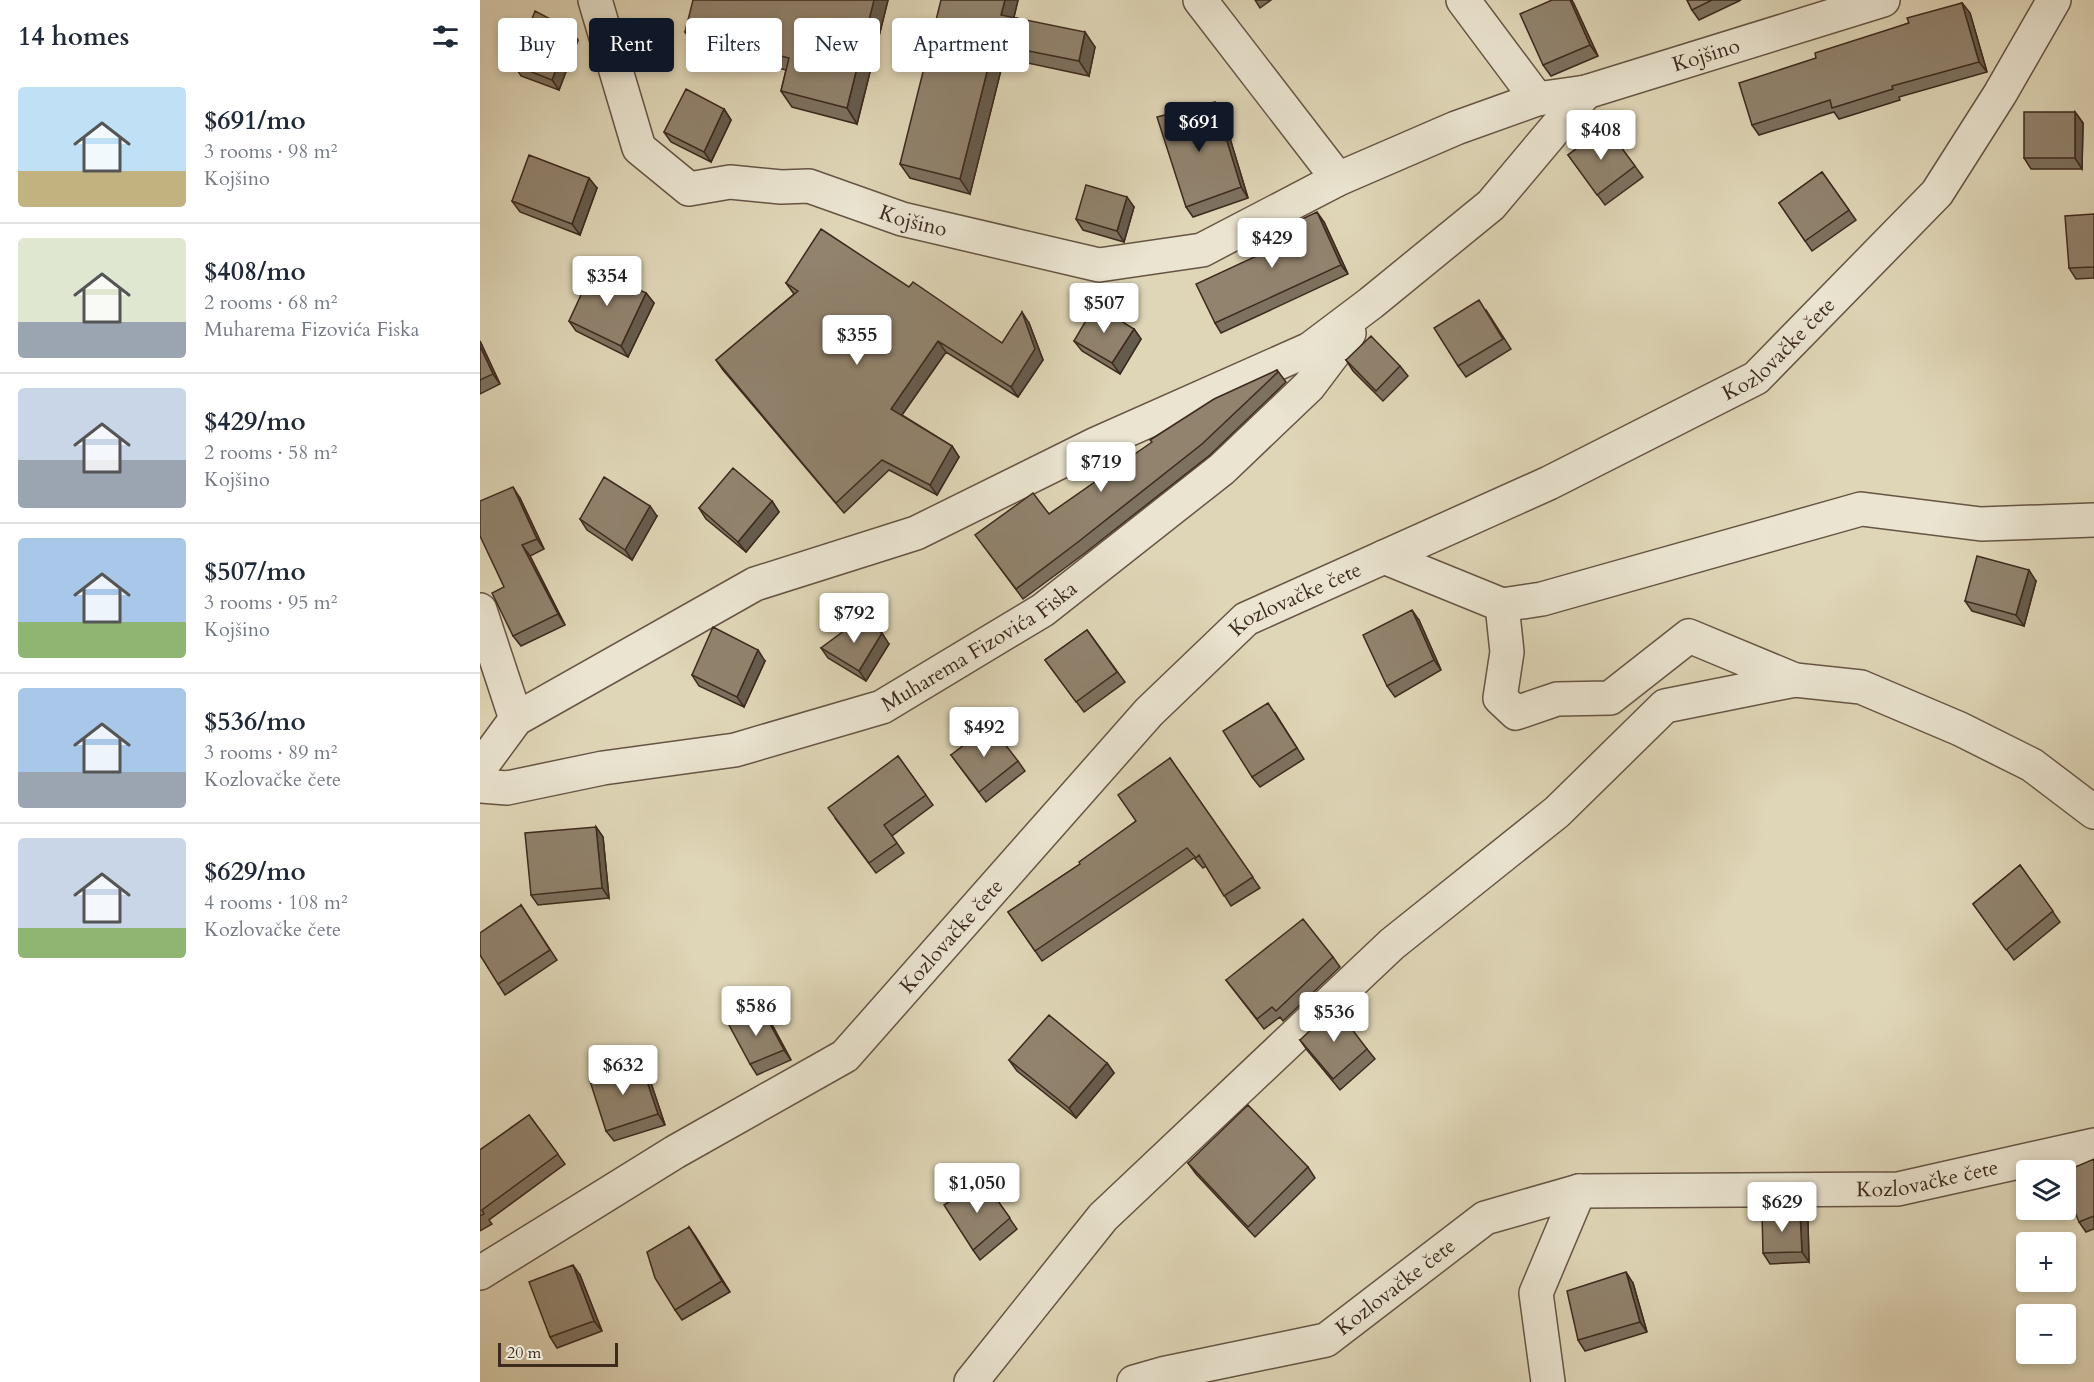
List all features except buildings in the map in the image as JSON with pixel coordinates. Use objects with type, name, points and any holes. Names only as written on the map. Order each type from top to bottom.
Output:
[{"type":"street","name":"Kojšino","points":[[595,0],[639,148],[689,189],[730,182],[781,187],[809,186],[902,219],[1099,265],[1202,250],[1338,179],[1456,128],[1537,99],[1586,92],[1876,1]]},
{"type":"street","points":[[1200,0],[1338,179]]},
{"type":"street","points":[[1463,0],[1537,99]]},
{"type":"street","name":"Kozlovačke čete","points":[[480,1273],[675,1152],[845,1056],[1149,712],[1246,620],[1549,483],[1756,378],[1937,193],[2000,94],[2054,0]]},
{"type":"street","name":"Muharema Fizovića Fiska","points":[[480,768],[516,719],[755,584],[916,533],[1096,444],[1310,349],[1371,303],[1491,205],[1586,92]]},
{"type":"street","name":"Muharema Fizovića Fiska","points":[[480,786],[507,788],[603,768],[735,750],[882,707],[1043,610],[1222,469],[1309,386],[1371,303]]},
{"type":"street","name":"Kozlovačke čete","points":[[1384,558],[1502,604],[1542,599],[1861,509],[1981,524],[2094,520]]},
{"type":"street","points":[[1502,604],[1507,652],[1500,698],[1516,713],[1557,699],[1610,698],[1689,636],[1795,680],[1861,687],[1960,729],[2032,765],[2094,812]]},
{"type":"street","points":[[480,610],[516,719]]},
{"type":"street","points":[[971,1382],[1103,1217],[1392,944],[1557,812],[1665,706],[1795,680]]},
{"type":"street","name":"Kozlovačke čete","points":[[1134,1382],[1162,1374],[1326,1340],[1485,1218],[1579,1191],[1898,1189],[2094,1145]]},
{"type":"street","points":[[1548,1382],[1536,1293],[1579,1191]]}]
